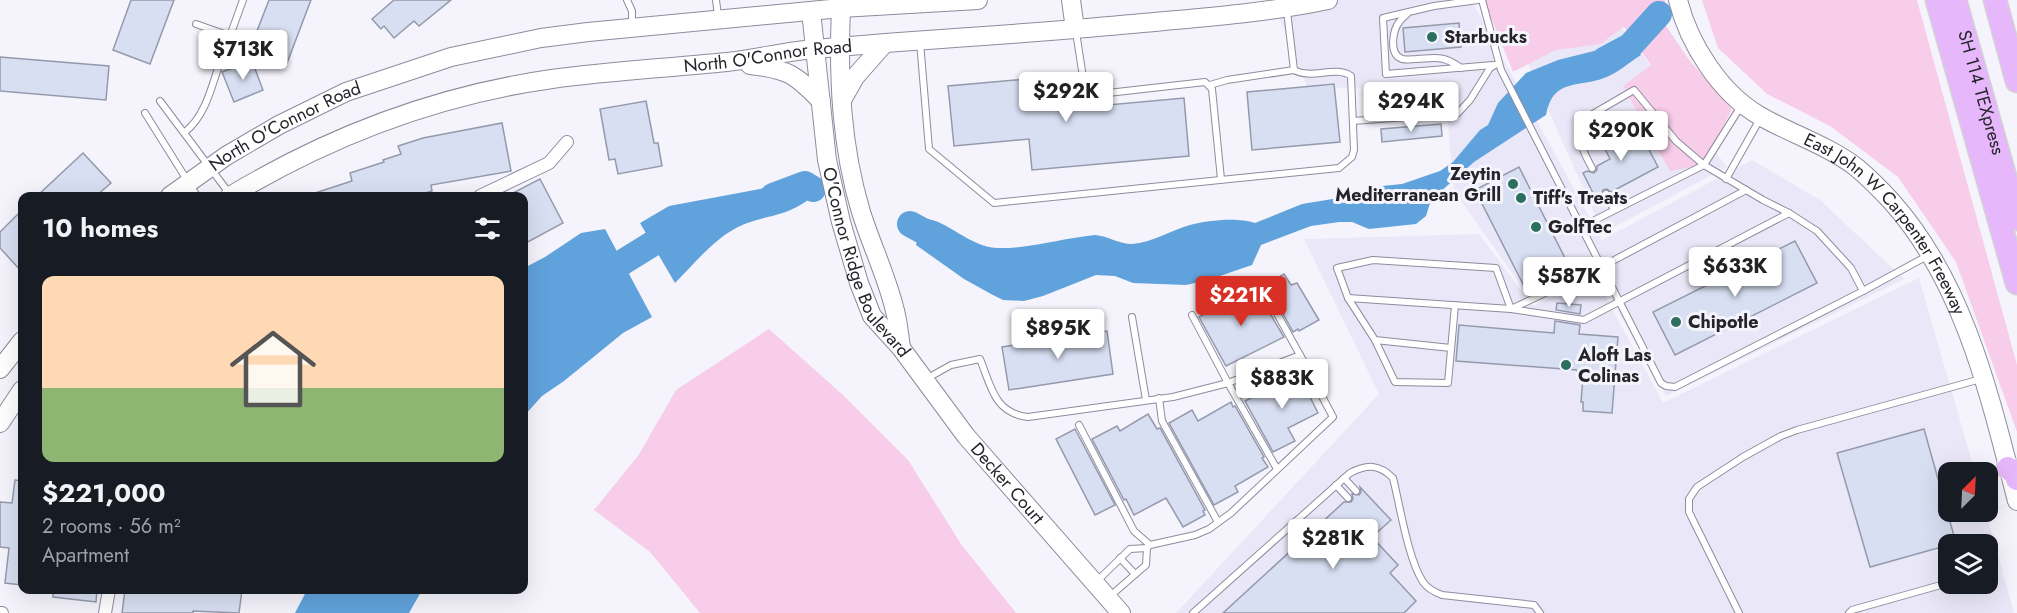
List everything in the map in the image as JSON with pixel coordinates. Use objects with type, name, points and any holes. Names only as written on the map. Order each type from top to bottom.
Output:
[{"type":"highway","points":[[1937,0],[2017,283]]},
{"type":"highway","name":"SH 114 TEXpress","points":[[1955,0],[2017,219]]},
{"type":"highway","name":"SH 114 TEXpress","points":[[1995,0],[2017,81]]},
{"type":"main road","name":"North O'Connor Road","points":[[193,190],[211,167],[279,125],[346,92],[451,57],[541,38],[718,20],[810,5],[978,0]]},
{"type":"main road","points":[[1071,0],[1075,29]]},
{"type":"main road","name":"North O'Connor Road","points":[[239,192],[358,131],[465,96],[549,80],[728,62],[815,49],[1075,29],[1328,0]]},
{"type":"main road","name":"East John W Carpenter Freeway","points":[[1678,0],[1699,50],[1716,76],[1743,103],[1761,117],[1823,147],[1856,167],[1891,201],[1917,232],[1953,298],[1984,378],[2013,473],[2017,501]]},
{"type":"main road","name":"O'Connor Ridge Boulevard","points":[[841,4],[841,101],[846,145],[861,211],[894,307],[902,348]]},
{"type":"main road","name":"O'Connor Ridge Boulevard","points":[[810,5],[827,160],[841,222],[858,283],[872,316],[902,348]]},
{"type":"main road","points":[[841,101],[855,77],[884,44]]},
{"type":"main road","points":[[728,62],[770,66],[784,70],[805,84],[821,101]]},
{"type":"main road","points":[[0,369],[18,346]]},
{"type":"main road","name":"Decker Court","points":[[902,348],[966,436],[1121,613]]},
{"type":"main road","points":[[0,423],[18,396]]},
{"type":"street","points":[[488,192],[549,163],[567,142]]},
{"type":"street","points":[[105,613],[108,594]]},
{"type":"lane","points":[[196,24],[230,36],[243,0]]},
{"type":"lane","points":[[627,0],[632,11],[632,28]]},
{"type":"lane","points":[[716,0],[718,20]]},
{"type":"lane","points":[[1498,67],[1386,74],[1383,18],[1480,0],[1498,67],[1603,266],[1661,383],[1672,387],[1863,291],[1929,255]]},
{"type":"lane","points":[[1294,70],[1296,4]]},
{"type":"lane","points":[[1410,12],[1400,21],[1394,35],[1394,51],[1398,57],[1450,59],[1461,68]]},
{"type":"lane","points":[[1075,29],[1083,77],[1092,88],[1108,93],[1205,82],[1210,85],[1221,179]]},
{"type":"lane","points":[[920,41],[929,149],[994,203],[1338,168],[1352,157],[1354,150],[1351,76],[1345,72],[1301,74],[1294,70],[1227,80],[1210,85]]},
{"type":"lane","points":[[184,132],[194,125],[202,114],[219,65]]},
{"type":"lane","points":[[1353,121],[1458,113],[1498,67]]},
{"type":"lane","points":[[1592,168],[1578,139],[1586,120],[1634,90],[1676,141],[1704,165],[1817,231],[1851,268],[1863,291]]},
{"type":"lane","points":[[160,101],[228,192]]},
{"type":"lane","points":[[1582,226],[1704,165],[1743,103]]},
{"type":"lane","points":[[145,113],[193,190]]},
{"type":"lane","points":[[1726,179],[1761,117]]},
{"type":"lane","points":[[1511,309],[1603,266],[1746,190]]},
{"type":"lane","points":[[1606,194],[1614,210]]},
{"type":"lane","points":[[1348,298],[1511,309],[1584,320],[1789,213]]},
{"type":"lane","points":[[1455,305],[1448,383],[1395,382],[1375,340],[1348,298],[1337,268],[1372,260],[1496,268],[1511,309]]},
{"type":"lane","points":[[1094,583],[1130,549],[1149,547],[1195,535],[1218,522],[1333,417],[1261,285]]},
{"type":"lane","points":[[1192,315],[1277,469]]},
{"type":"lane","points":[[1132,317],[1146,400]]},
{"type":"lane","points":[[1375,340],[1451,348]]},
{"type":"lane","points":[[926,379],[951,366],[980,359],[997,401],[1010,413],[1028,417],[1159,398],[1228,383],[1300,355]]},
{"type":"lane","points":[[1739,613],[1689,512],[1689,499],[1697,487],[1743,457],[1797,430],[1984,378]]},
{"type":"lane","points":[[1159,398],[1162,421],[1218,522]]},
{"type":"lane","points":[[1079,425],[1134,531],[1149,547]]},
{"type":"lane","points":[[1193,613],[1344,478],[1361,467],[1374,466],[1384,469],[1393,478],[1414,565],[1424,583],[1432,591],[1442,595],[1534,605],[1540,613]]},
{"type":"lane","points":[[1344,478],[1356,491]]},
{"type":"lane","points":[[1336,485],[1348,498]]},
{"type":"lane","points":[[1108,598],[1146,565],[1149,547]]},
{"type":"lane","points":[[1120,558],[1135,574]]},
{"type":"lane","points":[[1849,613],[1852,610],[1938,586]]},
{"type":"shaded area","points":[[1272,0],[1471,0],[1602,240],[1752,160],[1820,200],[1904,279],[1666,396],[1597,274],[1533,303],[1454,191],[1445,93],[1307,86]]},
{"type":"shaded area","points":[[1484,0],[1665,0],[1669,16],[1666,26],[1690,61],[1732,109],[1704,165],[1670,171],[1623,86],[1651,65],[1624,27],[1600,44],[1556,50],[1513,72]]},
{"type":"shaded area","points":[[1601,0],[1727,167],[1603,233],[1500,1]]},
{"type":"shaded area","points":[[1702,0],[1917,0],[2017,365],[2017,432],[1956,262],[1898,177],[1830,126],[1767,94],[1718,48]]},
{"type":"shaded area","points":[[1479,234],[1533,306],[1595,277],[1663,403],[1919,278],[1972,462],[1938,462],[1938,522],[1989,522],[1992,534],[1938,534],[1938,594],[1998,594],[1998,555],[2014,613],[1176,613],[1379,394],[1304,239]]},
{"type":"shaded area","points":[[769,329],[844,396],[908,460],[961,544],[1016,613],[700,613],[650,552],[594,510],[638,456],[676,390]]},
{"type":"water","points":[[1627,37],[1641,55],[1609,76],[1560,90],[1549,103],[1546,115],[1474,162],[1431,200],[1426,216],[1416,224],[1369,229],[1352,222],[1311,226],[1261,245],[1252,265],[1208,280],[1186,285],[1133,283],[1115,276],[1096,275],[1024,301],[1003,300],[991,294],[964,279],[916,245],[924,219],[940,223],[977,243],[997,248],[1022,247],[1095,235],[1132,244],[1154,239],[1197,223],[1232,220],[1255,223],[1302,204],[1369,193],[1372,187],[1402,184],[1440,171],[1453,162],[1480,130],[1488,125],[1498,103],[1526,73],[1558,60],[1610,49]]},
{"type":"water","points":[[798,182],[805,184],[808,200],[790,210],[747,223],[729,232],[705,252],[675,283],[640,223],[669,206]]},
{"type":"water","points":[[605,229],[652,317],[623,333],[542,396],[528,412],[528,266],[581,233]]},
{"type":"water","points":[[305,594],[420,594],[409,613],[295,613]]},
{"type":"building","points":[[131,0],[174,0],[150,64],[113,50]]},
{"type":"building","points":[[269,0],[311,0],[287,63],[250,49]]},
{"type":"building","points":[[394,0],[451,0],[419,26],[414,21],[394,38],[384,26],[381,29],[372,19]]},
{"type":"building","name":"Starbucks","points":[[1459,23],[1461,47],[1405,52],[1403,28]]},
{"type":"building","points":[[0,57],[109,66],[106,100],[0,91]]},
{"type":"building","points":[[252,61],[263,90],[234,102],[222,72]]},
{"type":"building","points":[[1072,75],[1075,108],[1184,98],[1189,156],[1032,170],[1029,139],[954,146],[948,86]]},
{"type":"building","points":[[1334,84],[1340,142],[1252,150],[1247,92]]},
{"type":"building","points":[[646,101],[654,143],[658,143],[662,166],[618,174],[615,159],[609,160],[600,109]]},
{"type":"building","points":[[502,123],[511,171],[431,185],[432,191],[429,192],[318,192],[352,181],[350,173],[401,154],[398,146],[423,138]]},
{"type":"building","points":[[1441,124],[1442,136],[1382,142],[1381,129]]},
{"type":"building","points":[[1636,125],[1658,167],[1611,192],[1607,189],[1603,190],[1601,196],[1596,199],[1583,173],[1587,171],[1594,173],[1597,166],[1610,159],[1599,137],[1611,131],[1614,136]]},
{"type":"building","points":[[83,153],[111,183],[101,192],[41,192]]},
{"type":"building","points":[[1519,167],[1568,264],[1524,286],[1475,190]]},
{"type":"building","points":[[540,179],[563,223],[528,242],[528,192],[515,192]]},
{"type":"building","points":[[18,214],[18,268],[0,248],[0,232]]},
{"type":"building","points":[[1795,241],[1817,283],[1675,355],[1653,312]]},
{"type":"building","points":[[1284,274],[1291,285],[1297,283],[1319,320],[1299,331],[1298,329],[1293,332],[1267,284]]},
{"type":"building","points":[[1254,287],[1284,337],[1226,366],[1199,317]]},
{"type":"building","points":[[1557,303],[1581,305],[1580,314],[1556,310]]},
{"type":"building","name":"Aloft Las Colinas","points":[[1555,321],[1580,325],[1579,334],[1618,337],[1612,413],[1583,411],[1583,402],[1581,402],[1583,378],[1577,378],[1577,370],[1456,361],[1459,325],[1554,333]]},
{"type":"building","points":[[1107,331],[1113,374],[1009,390],[1002,347]]},
{"type":"building","points":[[1298,373],[1318,413],[1288,428],[1295,441],[1273,452],[1245,401]]},
{"type":"building","points":[[1231,402],[1268,467],[1235,486],[1238,492],[1214,505],[1169,423],[1192,410],[1198,421]]},
{"type":"building","points":[[1148,414],[1157,429],[1160,428],[1205,510],[1203,511],[1205,515],[1183,527],[1166,498],[1134,515],[1092,439],[1117,426],[1120,431]]},
{"type":"building","points":[[1075,429],[1115,505],[1095,515],[1056,439]]},
{"type":"building","points":[[1924,429],[1938,479],[1938,522],[1950,522],[1953,534],[1938,534],[1938,548],[1870,567],[1837,453]]},
{"type":"building","points":[[15,480],[18,480],[18,585],[5,583],[9,548],[0,547],[0,502],[12,503]]},
{"type":"building","points":[[1360,487],[1391,520],[1372,537],[1398,565],[1390,573],[1416,601],[1404,613],[1223,613],[1344,502],[1351,502],[1352,494],[1359,495]]},
{"type":"building","points":[[53,594],[97,594],[96,602],[53,597]]},
{"type":"building","points":[[124,594],[241,594],[239,613],[193,611],[193,613],[122,613]]},
{"type":"waterway","points":[[1604,60],[1630,46],[1659,14]]},
{"type":"waterway","points":[[773,196],[805,184],[813,189]]},
{"type":"waterway","points":[[910,224],[952,247]]},
{"type":"waterway","points":[[596,281],[681,226]]},
{"type":"place","name":"Starbucks","points":[[1432,37]]},
{"type":"place","name":"Zeytin Mediterranean Grill","points":[[1513,184]]},
{"type":"place","name":"Tiff's Treats","points":[[1521,198]]},
{"type":"place","name":"GolfTec","points":[[1536,227]]},
{"type":"place","name":"Chipotle","points":[[1676,322]]},
{"type":"place","name":"Aloft Las Colinas","points":[[1566,365]]}]
